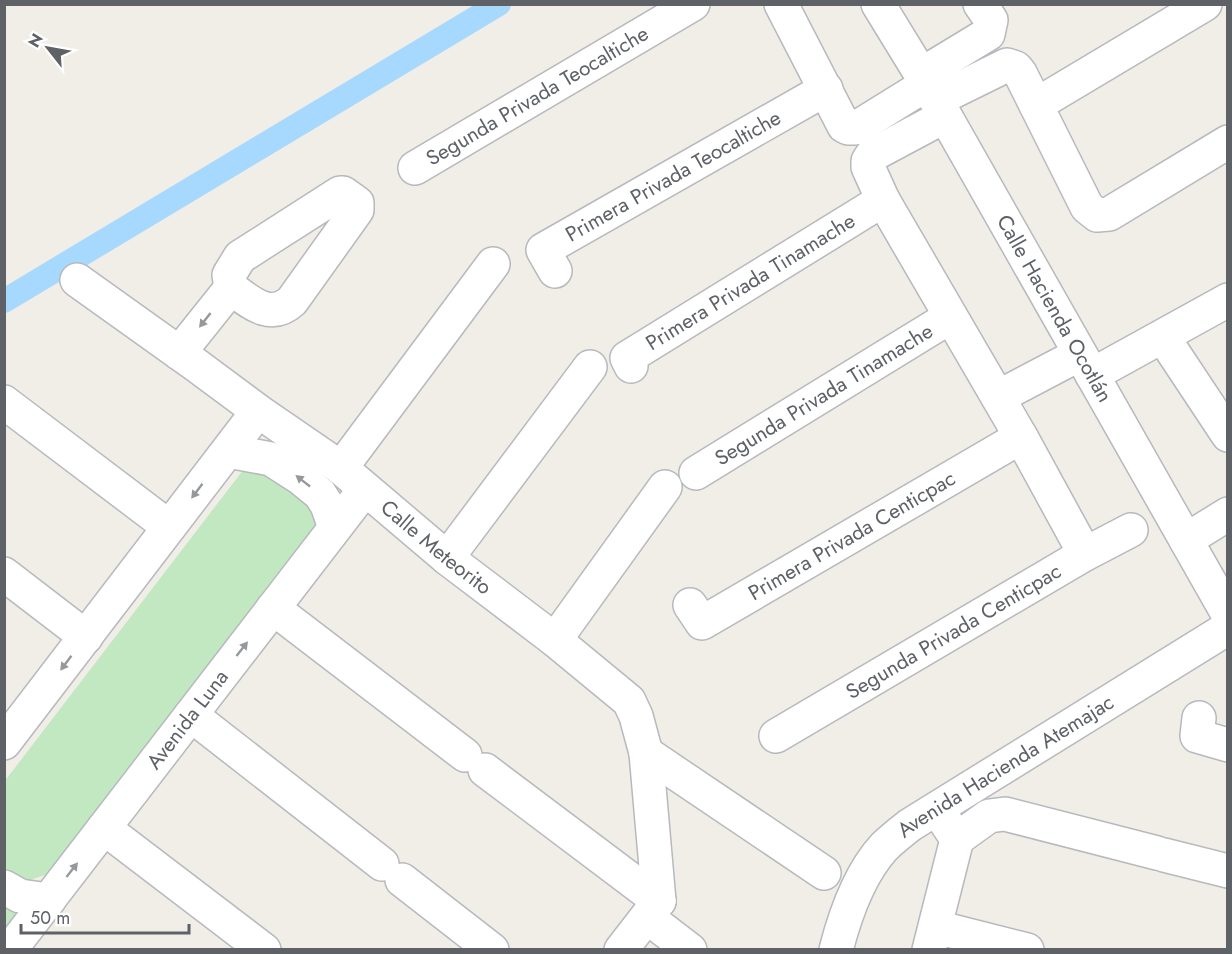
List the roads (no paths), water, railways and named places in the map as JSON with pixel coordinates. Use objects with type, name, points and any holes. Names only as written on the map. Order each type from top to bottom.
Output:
[{"type":"street","name":"Segunda Privada Teocaltiche","points":[[415,168],[693,4]]},
{"type":"street","points":[[781,4],[844,126],[852,128],[1007,65],[1018,70],[1087,207],[1097,215],[1108,214],[1119,208],[1227,142]]},
{"type":"street","name":"Calle Hacienda Ocotlán","points":[[878,4],[933,94],[1227,614]]},
{"type":"street","points":[[980,4],[991,20],[990,30],[985,38],[869,158],[867,167],[883,200],[1022,437],[1085,554]]},
{"type":"street","points":[[1036,105],[1205,4]]},
{"type":"street","name":"Primera Privada Teocaltiche","points":[[555,271],[543,250],[826,88]]},
{"type":"street","points":[[344,193],[358,205],[357,210],[292,301],[286,306],[280,310],[269,310],[239,294],[229,275],[231,268],[240,257],[340,194],[344,193]]},
{"type":"street","name":"Primera Privada Tinamache","points":[[631,366],[627,358],[883,200]]},
{"type":"street","name":"Avenida Luna","points":[[23,945],[49,900],[336,527],[353,479],[493,264]]},
{"type":"street","name":"Calle Meteorito","points":[[77,280],[353,479],[447,558],[555,640],[629,701],[636,716],[646,753],[653,909]]},
{"type":"street","points":[[188,359],[239,294]]},
{"type":"street","points":[[998,397],[1164,337],[1227,300]]},
{"type":"street","name":"Segunda Privada Tinamache","points":[[696,473],[950,316]]},
{"type":"street","points":[[1164,337],[1227,435]]},
{"type":"street","points":[[447,558],[590,367]]},
{"type":"street","points":[[4,402],[169,527]]},
{"type":"street","points":[[4,743],[258,411]]},
{"type":"street","name":"Primera Privada Centicpac","points":[[690,605],[702,623],[1022,437]]},
{"type":"street","points":[[228,451],[271,459],[298,477],[320,494],[336,527]]},
{"type":"street","points":[[555,640],[665,487]]},
{"type":"street","points":[[1186,540],[1227,514]]},
{"type":"street","name":"Segunda Privada Centicpac","points":[[776,736],[1085,554],[1131,530]]},
{"type":"street","points":[[4,574],[86,637]]},
{"type":"street","points":[[273,608],[475,762],[653,909],[690,950]]},
{"type":"street","name":"Avenida Hacienda Atemajac","points":[[836,950],[852,903],[866,872],[884,847],[910,825],[1227,628]]},
{"type":"street","points":[[191,715],[492,950]]},
{"type":"street","points":[[1199,718],[1197,736],[1227,745]]},
{"type":"street","points":[[646,753],[824,873]]},
{"type":"street","points":[[937,808],[957,839]]},
{"type":"street","points":[[1027,950],[933,938],[957,839],[989,816],[1005,814],[1227,871]]},
{"type":"street","points":[[104,828],[264,950]]},
{"type":"street","points":[[4,887],[20,896],[49,900]]},
{"type":"street","points":[[621,950],[653,909]]},
{"type":"waterway","points":[[4,301],[499,4]]}]
